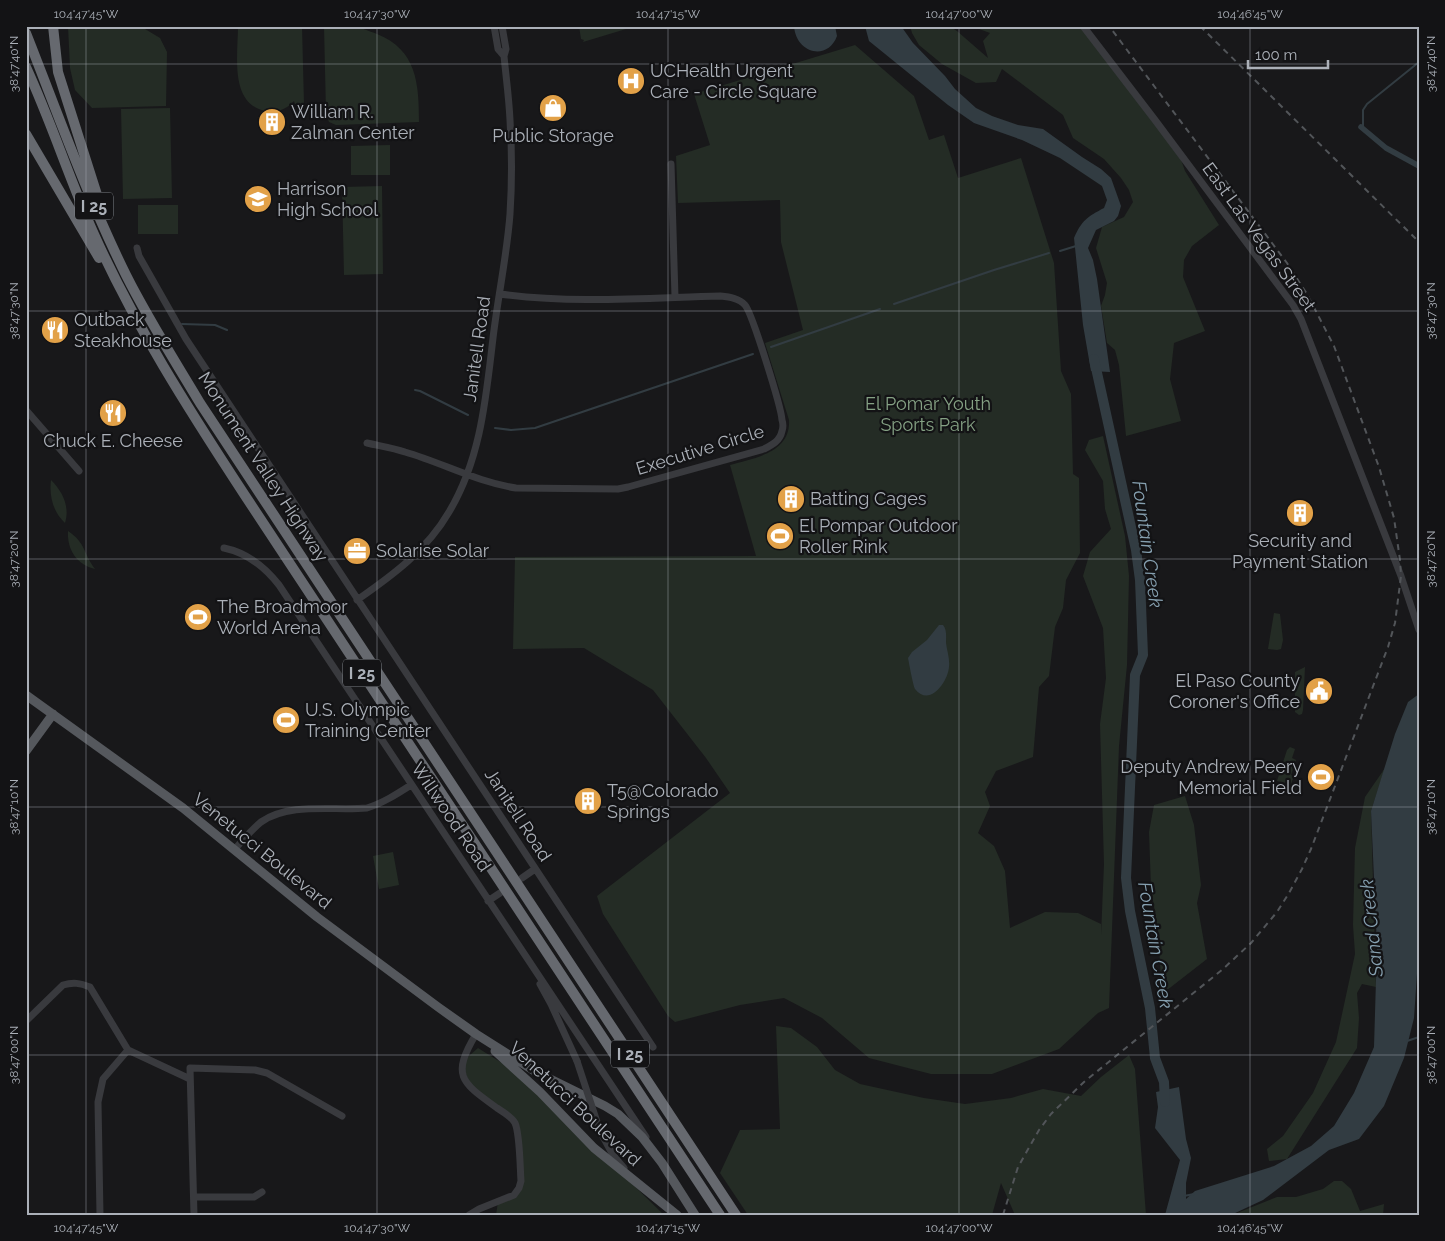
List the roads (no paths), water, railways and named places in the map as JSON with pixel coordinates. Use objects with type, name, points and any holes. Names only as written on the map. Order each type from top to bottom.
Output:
[{"type":"highway","points":[[53,26],[58,72],[100,206],[159,334]]},
{"type":"highway","name":"Monument Valley Highway","points":[[26,33],[96,209],[127,275],[200,403],[736,1215]]},
{"type":"highway","name":"Monument Valley Highway","points":[[26,67],[61,158],[93,233],[134,314],[206,436],[720,1215]]},
{"type":"highway","points":[[26,134],[79,226],[134,314]]},
{"type":"main road","name":"Venetucci Boulevard","points":[[26,695],[183,808],[340,935],[476,1034],[536,1072],[618,1114],[642,1137],[662,1163],[695,1215]]},
{"type":"main road","points":[[26,751],[53,714]]},
{"type":"main road","name":"Venetucci Boulevard","points":[[476,1034],[540,1092],[594,1148],[677,1215]]},
{"type":"street","name":"Janitell Road","points":[[494,26],[498,49],[504,56]]},
{"type":"street","name":"Janitell Road","points":[[357,600],[392,576],[421,550],[449,512],[467,475],[479,435],[510,215],[512,168],[510,118],[504,56],[506,49],[502,26]]},
{"type":"street","name":"East Las Vegas Street","points":[[1083,26],[1161,128],[1301,319],[1401,576],[1419,630]]},
{"type":"street","points":[[671,164],[675,297]]},
{"type":"street","name":"Janitell Road","points":[[137,248],[139,256],[186,340],[653,1047]]},
{"type":"street","name":"Executive Circle","points":[[367,443],[405,452],[492,484],[516,488],[618,488],[638,485],[764,450],[776,443],[782,433],[782,419],[748,309],[737,299],[727,296],[569,300],[528,298],[500,294]]},
{"type":"street","points":[[26,410],[79,471]]},
{"type":"street","name":"Willwood Road","points":[[224,548],[242,554],[265,569],[279,585],[488,901],[525,958],[551,1004],[577,1062],[600,1131],[613,1156],[648,1191]]},
{"type":"street","points":[[234,850],[254,828],[274,815],[301,810],[367,808],[392,798],[411,785]]},
{"type":"street","points":[[522,878],[535,869]]},
{"type":"street","points":[[488,901],[500,893]]},
{"type":"street","name":"Willwood Road","points":[[525,958],[531,964],[662,1163]]},
{"type":"street","points":[[26,1021],[64,985],[72,982],[80,983],[90,987],[128,1050],[190,1079]]},
{"type":"street","points":[[469,1215],[478,1209],[514,1195],[521,1181],[515,1123],[470,1086],[462,1072],[462,1062],[476,1034]]},
{"type":"street","points":[[100,1215],[98,1102],[103,1079],[128,1050]]},
{"type":"street","points":[[194,1215],[190,1068],[255,1070],[267,1073],[342,1116]]},
{"type":"street","points":[[194,1197],[254,1197],[262,1192]]},
{"type":"waterway","points":[[1363,129],[1363,110],[1367,104],[1419,62]]},
{"type":"waterway","points":[[1361,127],[1386,148],[1419,166]]},
{"type":"waterway","points":[[1060,251],[1076,246]]},
{"type":"waterway","points":[[894,304],[1049,253]]},
{"type":"waterway","points":[[771,347],[880,309]]},
{"type":"waterway","points":[[182,324],[215,325],[227,330]]},
{"type":"waterway","points":[[495,428],[511,430],[535,428],[753,354]]},
{"type":"waterway","name":"Fountain Creek","points":[[1094,359],[1136,550],[1140,580],[1143,655],[1135,675],[1126,878],[1130,911],[1150,1008],[1155,1058],[1164,1082],[1165,1102]]},
{"type":"waterway","points":[[415,390],[468,415]]},
{"type":"waterway","points":[[1407,1041],[1419,1037]]},
{"type":"waterway","name":"Sand Creek","points":[[1184,1196],[1194,1194]]},
{"type":"railway","points":[[1003,1215],[1018,1167],[1039,1130],[1051,1114],[1084,1082],[1223,969],[1251,943],[1277,912],[1289,893],[1311,849],[1388,647],[1395,623],[1401,576],[1394,518],[1379,467],[1334,346],[1307,294],[1287,263],[1109,26]]},
{"type":"railway","points":[[1200,26],[1419,242]]},
{"type":"place","name":"UCHealth Urgent Care - Circle Square","points":[[631,81]]},
{"type":"place","name":"Public Storage","points":[[553,108]]},
{"type":"place","name":"William R. Zalman Center","points":[[272,122]]},
{"type":"place","name":"Harrison High School","points":[[258,199]]},
{"type":"place","name":"Outback Steakhouse","points":[[55,330]]},
{"type":"place","name":"Chuck E. Cheese","points":[[113,413]]},
{"type":"place","name":"Batting Cages","points":[[791,499]]},
{"type":"place","name":"Security and Payment Station","points":[[1300,513]]},
{"type":"place","name":"El Pompar Outdoor Roller Rink","points":[[780,536]]},
{"type":"place","name":"Solarise Solar","points":[[357,551]]},
{"type":"place","name":"The Broadmoor World Arena","points":[[198,617]]},
{"type":"place","name":"El Paso County Coroner's Office","points":[[1319,691]]},
{"type":"place","name":"U.S. Olympic Training Center","points":[[286,720]]},
{"type":"place","name":"Deputy Andrew Peery Memorial Field","points":[[1321,777]]},
{"type":"place","name":"T5@Colorado Springs","points":[[588,801]]},
{"type":"park label","name":"El Pomar Youth Sports Park","points":[[928,414]]}]
